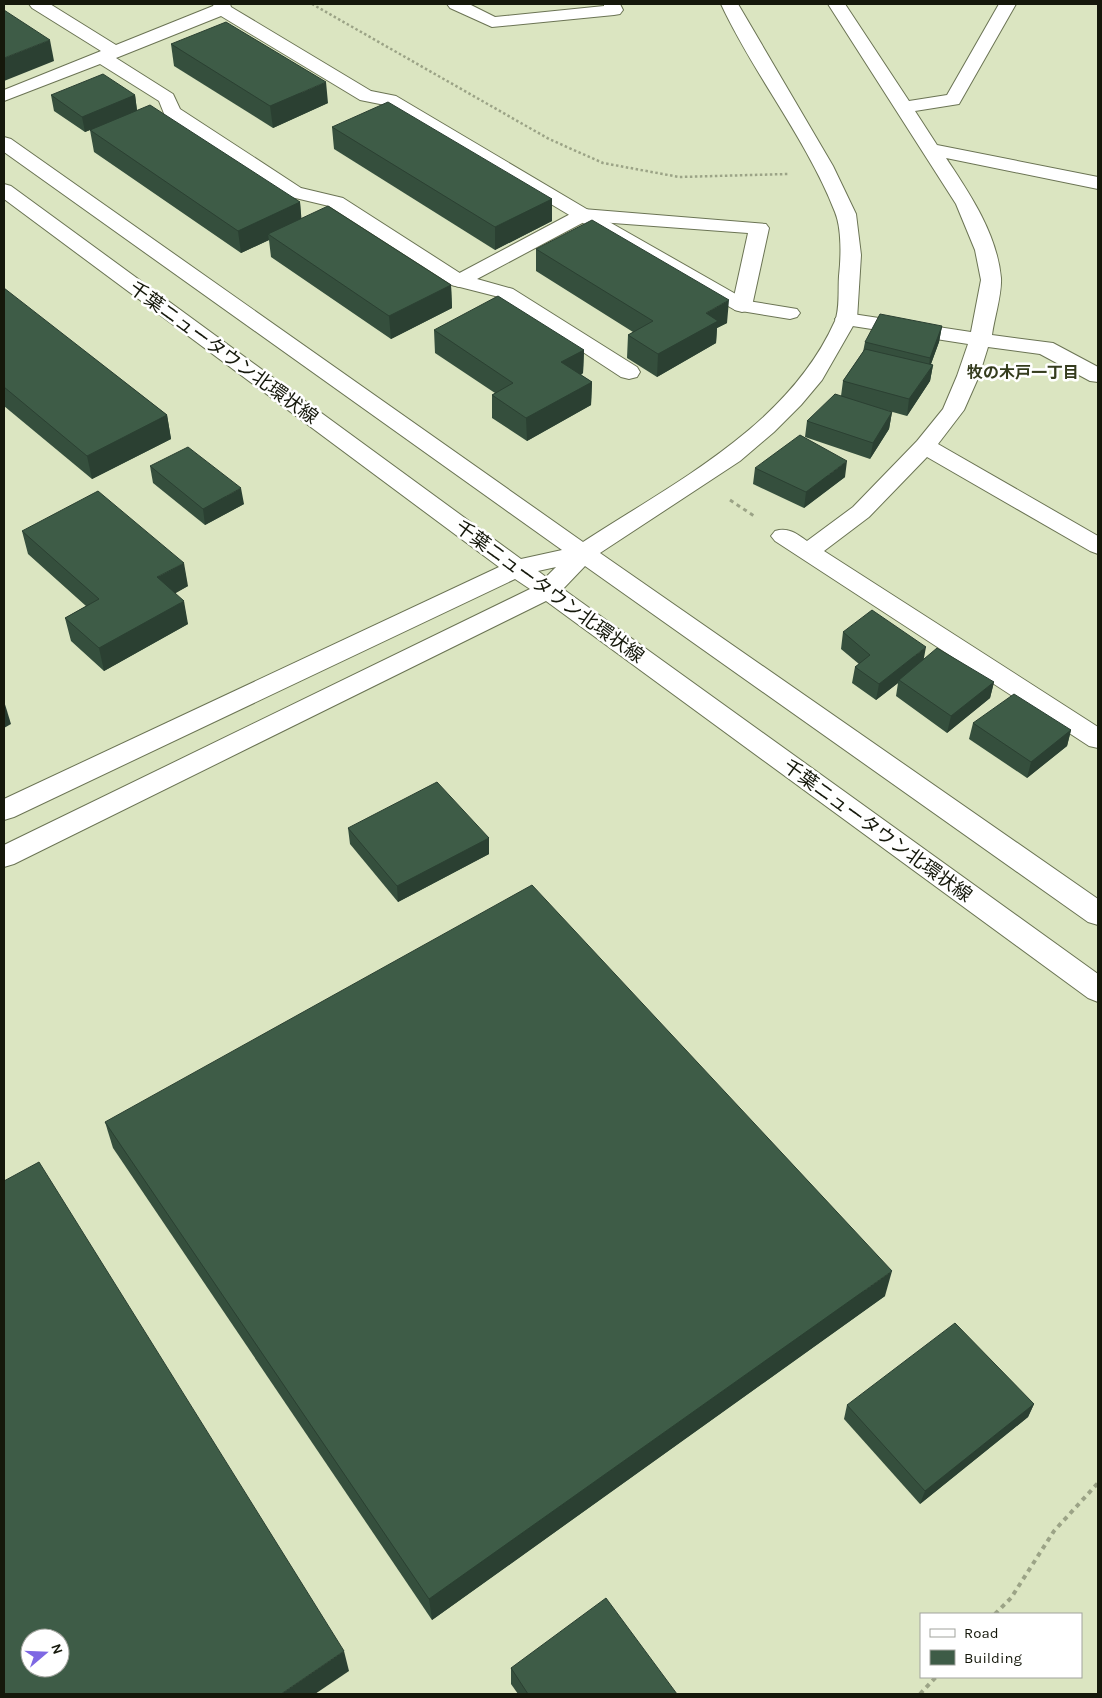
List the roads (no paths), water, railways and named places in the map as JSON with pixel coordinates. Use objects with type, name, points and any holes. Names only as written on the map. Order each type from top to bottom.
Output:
[{"type":"street","points":[[38,4],[167,98],[172,112],[294,192],[336,202],[459,281],[506,293],[629,372]]},
{"type":"street","points":[[456,4],[492,22],[614,10],[612,4]]},
{"type":"street","points":[[4,857],[548,590],[583,552],[732,456],[766,427],[793,400],[814,375],[846,319],[851,255],[846,214],[823,166],[729,4]]},
{"type":"street","points":[[809,551],[861,512],[926,446],[953,410],[968,376],[980,340],[991,280],[985,250],[966,204],[837,4]]},
{"type":"street","points":[[903,107],[952,100],[1006,4]]},
{"type":"street","points":[[4,96],[222,6],[366,96],[390,100],[582,215],[742,306],[790,313]]},
{"type":"street","points":[[4,143],[1098,914]]},
{"type":"street","points":[[930,149],[1098,183]]},
{"type":"street","name":"千葉ニュータウン北環状線","points":[[4,190],[517,568],[1098,990]]},
{"type":"street","points":[[459,281],[582,215],[759,228],[742,306]]},
{"type":"street","points":[[846,319],[1045,348],[1098,376]]},
{"type":"street","points":[[926,446],[1098,546]]},
{"type":"street","points":[[784,536],[1098,740]]},
{"type":"street","points":[[4,810],[517,568],[583,552]]},
{"type":"district","name":"牧の木戸一丁目","points":[[1023,372]]}]
